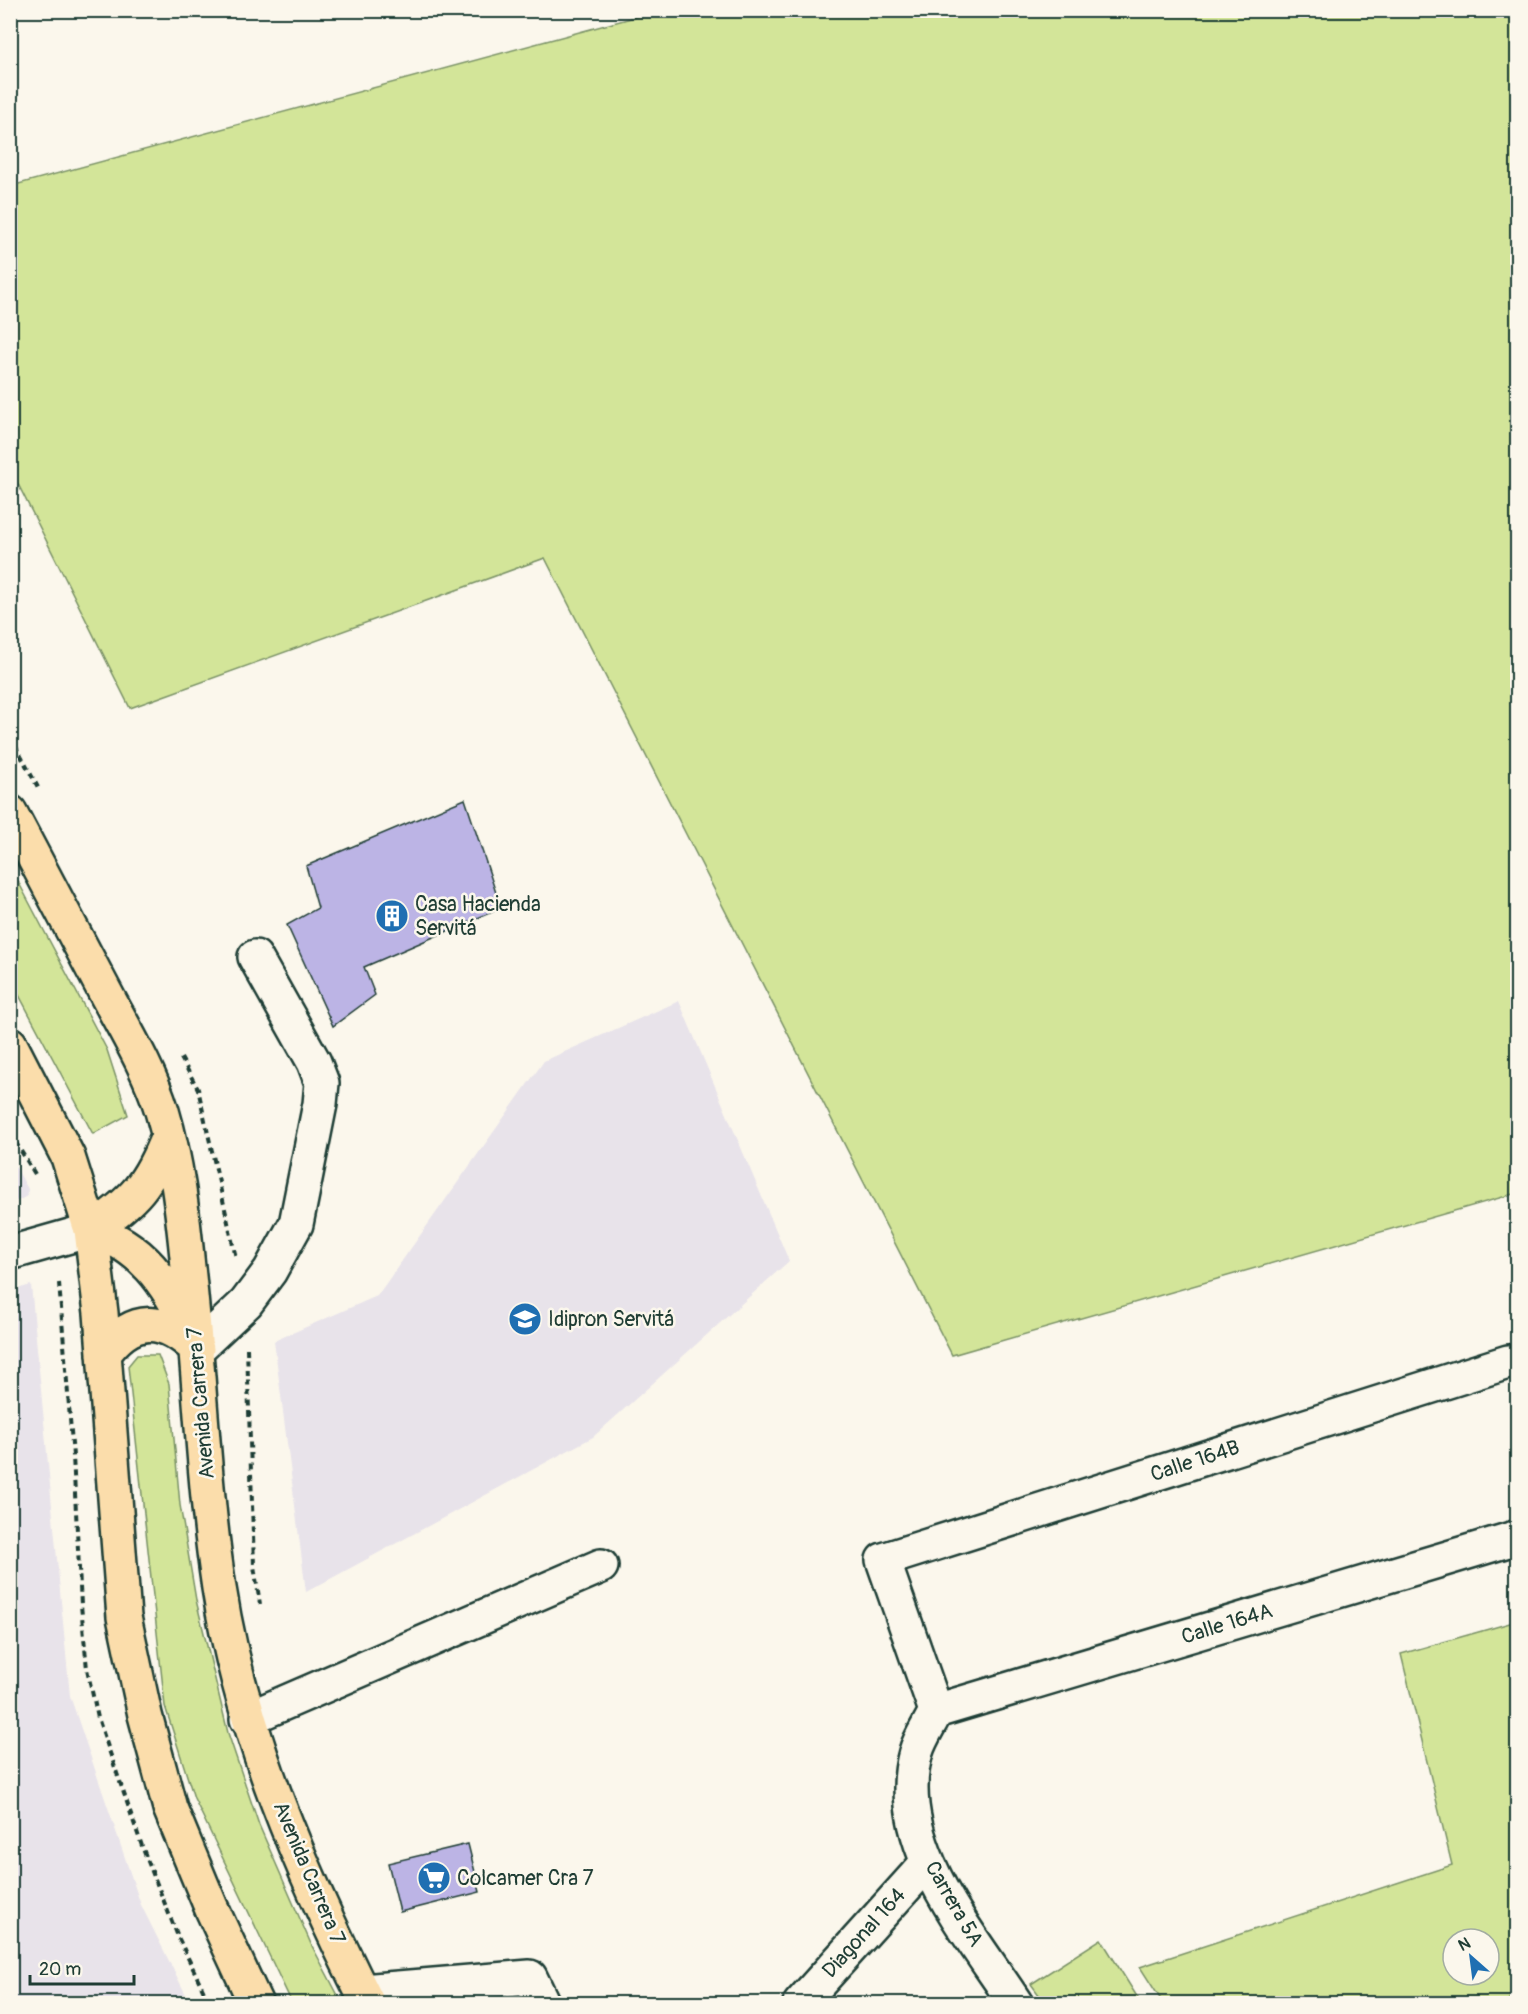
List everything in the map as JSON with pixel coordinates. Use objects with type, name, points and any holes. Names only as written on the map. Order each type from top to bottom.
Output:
[{"type":"main road","name":"Avenida Carrera 7","points":[[10,812],[141,1061],[161,1108],[185,1236],[219,1589],[247,1719],[321,1911],[365,1997]]},
{"type":"main road","points":[[10,1044],[68,1157],[91,1230],[104,1354],[124,1617],[145,1715],[170,1808],[211,1907],[256,2004]]},
{"type":"main road","points":[[91,1230],[137,1194],[149,1179],[168,1136]]},
{"type":"main road","points":[[91,1230],[114,1237],[148,1263],[183,1317],[197,1349]]},
{"type":"main road","points":[[104,1354],[122,1334],[136,1325],[150,1323],[182,1335],[197,1349]]},
{"type":"street","points":[[197,1349],[246,1303],[270,1271],[296,1224],[322,1083],[314,1062],[255,957]]},
{"type":"street","points":[[10,1253],[91,1230]]},
{"type":"street","name":"Calle 164B","points":[[936,1711],[883,1560],[1508,1362]]},
{"type":"street","name":"Calle 164A","points":[[936,1711],[1518,1537]]},
{"type":"street","points":[[247,1719],[601,1566]]},
{"type":"street","name":"Carrera 5A","points":[[936,1711],[916,1751],[911,1785],[914,1822],[928,1862],[943,1892],[1016,2004]]},
{"type":"street","name":"Diagonal 164","points":[[800,2004],[928,1862]]},
{"type":"street","points":[[365,1997],[530,1977],[543,2004]]},
{"type":"path","points":[[198,1089],[246,1303],[254,1566],[261,1613]]},
{"type":"path","points":[[10,1133],[35,1174]]},
{"type":"shaded area","name":"Idipron Servitá","points":[[679,1001],[789,1261],[593,1437],[306,1592],[274,1341],[377,1296],[544,1061]]},
{"type":"shaded area","points":[[10,1157],[28,1189],[27,1196],[18,1201],[11,1199]]},
{"type":"shaded area","points":[[31,1285],[70,1696],[141,1905],[190,2003],[11,2003],[10,1291]]},
{"type":"green space","points":[[657,11],[1517,11],[1517,1193],[952,1355],[545,558],[130,708],[11,470],[11,186]]},
{"type":"green space","points":[[11,868],[107,1050],[128,1115],[93,1134],[11,980]]},
{"type":"green space","points":[[137,1355],[158,1355],[169,1384],[180,1505],[196,1600],[228,1733],[259,1825],[311,1944],[342,2003],[292,2003],[194,1798],[165,1706],[128,1366]]},
{"type":"green space","points":[[1517,1621],[1518,1989],[1507,2003],[1163,2003],[1140,1967],[1452,1865],[1401,1654]]},
{"type":"green space","points":[[1101,1939],[1141,2003],[1045,2003],[1031,1984]]},
{"type":"building","name":"Casa Hacienda Servitá","points":[[465,799],[501,908],[364,967],[375,995],[333,1026],[287,925],[318,908],[306,866]]},
{"type":"building","name":"Colcamer Cra 7","points":[[468,1844],[480,1892],[400,1912],[388,1863]]},
{"type":"place","name":"Casa Hacienda Servitá","points":[[392,916]]},
{"type":"place","name":"Idipron Servitá","points":[[525,1319]]},
{"type":"place","name":"Colcamer Cra 7","points":[[434,1878]]}]
